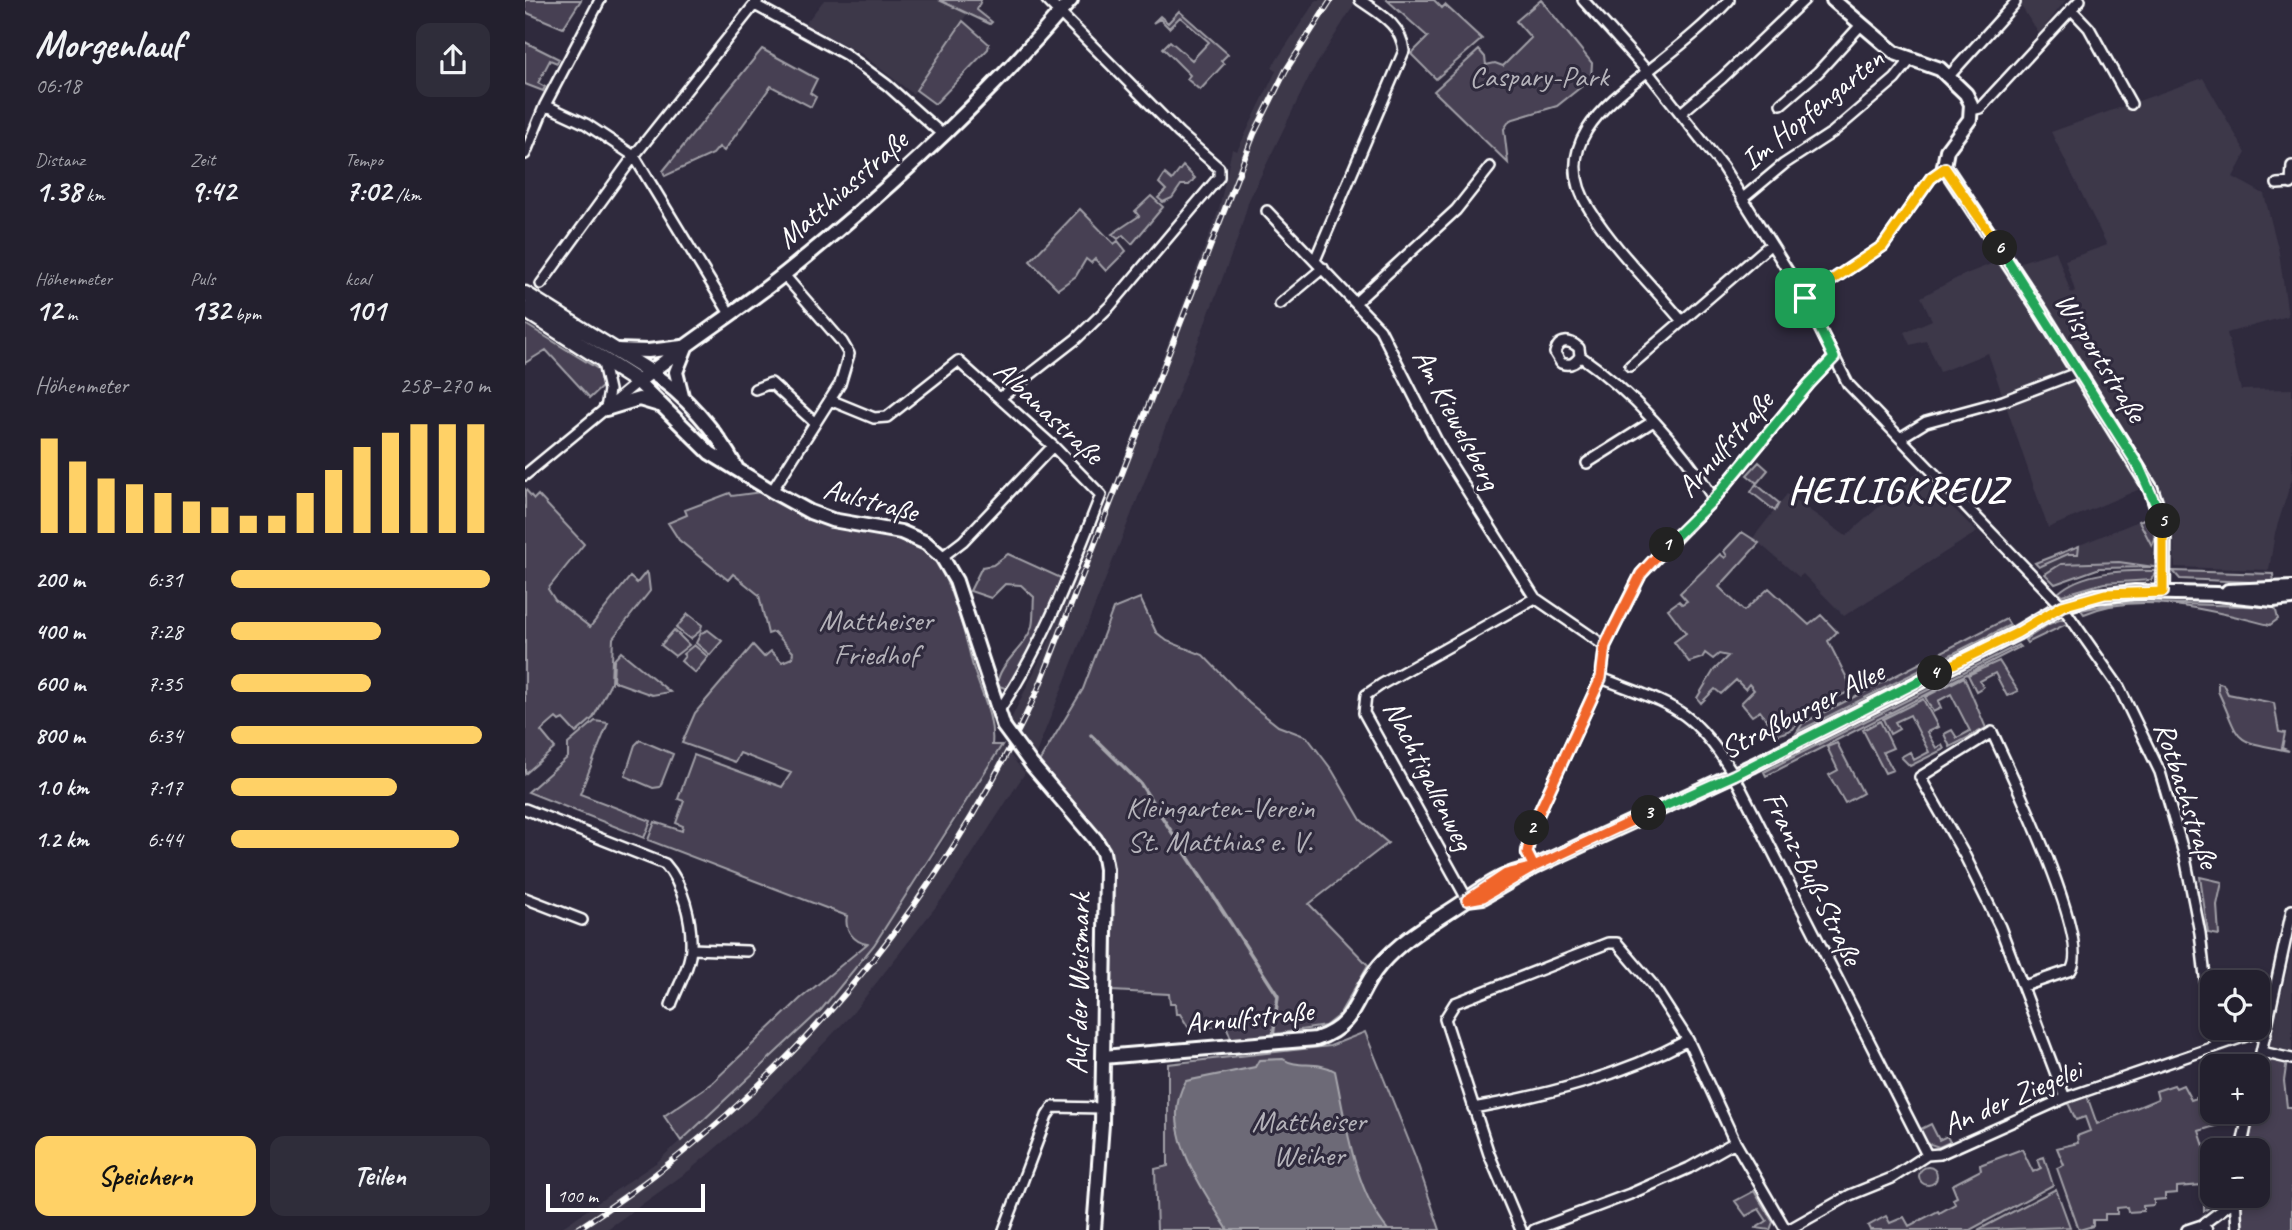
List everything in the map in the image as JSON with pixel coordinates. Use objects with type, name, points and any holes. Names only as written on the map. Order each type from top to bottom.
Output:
[{"type":"main road","points":[[525,294],[615,350],[644,377]]},
{"type":"main road","points":[[525,310],[601,356],[644,377]]},
{"type":"street","points":[[525,153],[545,105],[600,0]]},
{"type":"street","points":[[1000,398],[1076,339],[1110,306],[1219,177],[1219,168],[1179,134],[1047,0]]},
{"type":"street","name":"Matthiasstraße","points":[[644,377],[784,275],[943,135],[1071,0]]},
{"type":"street","points":[[1315,260],[1404,51],[1403,40],[1390,21],[1360,0]]},
{"type":"street","name":"Rotbachstraße","points":[[1583,0],[1681,113],[1742,199],[1805,298],[1848,384],[2062,606],[2119,687],[2145,736],[2166,790],[2192,886],[2210,1021],[2216,1045]]},
{"type":"street","points":[[1682,321],[1588,208],[1576,177],[1576,156],[1590,124],[1604,106],[1708,22],[1729,0]]},
{"type":"street","points":[[1681,113],[1804,0]]},
{"type":"street","name":"Im Hopfengarten","points":[[1833,0],[1895,52],[1931,64],[1949,76],[1966,93],[1971,110]]},
{"type":"street","points":[[1805,298],[1883,246],[1931,178],[1945,168],[1947,150],[1969,121],[1971,110],[1980,108],[2080,0]]},
{"type":"street","points":[[541,284],[634,156],[757,2],[845,54],[887,85],[943,135]]},
{"type":"street","points":[[1949,76],[2015,3]]},
{"type":"street","points":[[2070,9],[2089,28],[2131,104]]},
{"type":"street","name":"Im Hopfengarten","points":[[1781,104],[1818,72],[1861,25]]},
{"type":"street","name":"Im Hopfengarten","points":[[1742,199],[1841,125],[1895,79],[1911,59]]},
{"type":"street","points":[[545,105],[586,124],[634,156],[730,314]]},
{"type":"street","points":[[2277,184],[2291,184],[2292,166]]},
{"type":"street","points":[[1356,302],[1456,210],[1490,167]]},
{"type":"street","name":"Wisportstraße","points":[[1945,168],[2139,467],[2161,515],[2165,547],[2163,592]]},
{"type":"street","name":"Am Kiewelsberg","points":[[1267,211],[1380,329],[1441,449],[1535,598],[1605,646]]},
{"type":"street","points":[[1630,366],[1770,244]]},
{"type":"street","points":[[1280,304],[1323,268]]},
{"type":"street","points":[[772,491],[840,384],[849,354],[842,342],[784,275]]},
{"type":"street","points":[[615,350],[648,351],[686,347],[676,372],[683,399]]},
{"type":"street","points":[[601,356],[609,390],[606,408]]},
{"type":"street","points":[[1580,356],[1613,380],[1673,443],[1714,499]]},
{"type":"street","name":"Arnulfstraße","points":[[1103,1057],[1316,1039],[1334,1033],[1342,1028],[1368,982],[1393,951],[1420,928],[1467,900],[1483,897],[1534,867],[1527,853],[1529,834],[1601,678],[1605,646],[1648,564],[1714,499],[1809,384],[1834,358]]},
{"type":"street","name":"Albanastraße","points":[[831,400],[874,418],[887,417],[958,361],[1053,446],[1101,495],[1052,616],[1024,673],[998,712]]},
{"type":"street","points":[[1900,438],[1926,422],[2003,401],[2079,372]]},
{"type":"street","points":[[525,475],[644,377]]},
{"type":"street","name":"Aulstraße","points":[[644,377],[683,399],[725,447],[736,468]]},
{"type":"street","name":"Aulstraße","points":[[644,377],[667,409],[711,453],[772,491],[810,512],[832,520],[901,532],[926,542],[942,557],[956,581],[1003,727]]},
{"type":"street","points":[[755,389],[771,383],[815,423]]},
{"type":"street","points":[[606,408],[639,399],[667,409]]},
{"type":"street","points":[[1587,463],[1653,422]]},
{"type":"street","points":[[942,557],[963,541],[1053,446]]},
{"type":"street","points":[[2292,573],[2292,589]]},
{"type":"street","name":"Straßburger Allee","points":[[2217,594],[2246,589],[2292,589]]},
{"type":"street","name":"Straßburger Allee","points":[[1534,867],[1734,775],[2017,633],[2062,606],[2105,594],[2163,592],[2266,599],[2292,598]]},
{"type":"street","name":"Nachtigallenweg","points":[[1467,900],[1364,713],[1363,703],[1366,695],[1388,680],[1535,598]]},
{"type":"street","name":"Franz-Buß-Straße","points":[[1601,678],[1654,697],[1686,715],[1708,734],[1734,775],[1927,1155]]},
{"type":"street","name":"Auf der Weismark","points":[[1003,727],[1103,852],[1106,869],[1103,1108],[1094,1230]]},
{"type":"street","points":[[2024,986],[2071,970],[2075,962],[2065,915],[2044,846],[1991,732],[1920,777],[1965,856],[2024,986],[2065,1098]]},
{"type":"street","points":[[525,809],[665,864],[675,876],[682,894],[691,949],[671,1005]]},
{"type":"street","points":[[525,898],[582,920]]},
{"type":"street","points":[[2270,1015],[2292,910]]},
{"type":"street","points":[[1521,1230],[1473,1108],[1445,1018],[1455,1003],[1608,943],[1617,943],[1652,984],[1688,1040],[1735,1142],[1787,1230]]},
{"type":"street","points":[[691,949],[747,951]]},
{"type":"street","points":[[1473,1108],[1585,1082],[1658,1057],[1688,1040]]},
{"type":"street","name":"An der Ziegelei","points":[[1787,1230],[1850,1195],[1866,1191],[1900,1173],[1927,1155],[1940,1154],[2065,1098],[2232,1040]]},
{"type":"street","points":[[2265,1040],[2262,1052],[2292,1059]]},
{"type":"street","points":[[1004,1230],[1053,1107],[1103,1108]]},
{"type":"street","points":[[1534,1230],[1630,1194],[1689,1168],[1735,1142]]},
{"type":"street","points":[[2187,1230],[2205,1228],[2225,1208]]},
{"type":"street","points":[[2236,1208],[2237,1230]]},
{"type":"shaded area","points":[[824,0],[939,0],[967,14],[913,94],[860,53],[805,24]]},
{"type":"shaded area","points":[[1316,0],[1357,0],[1310,75],[1249,200],[1239,235],[1145,480],[1035,756],[1009,723],[1050,639],[1085,546],[1090,548],[1219,209],[1232,149],[1237,151],[1276,71],[1272,67]]},
{"type":"shaded area","points":[[2017,0],[2066,0],[2039,34]]},
{"type":"shaded area","points":[[2203,78],[2246,153],[2233,177],[2264,194],[2279,252],[2288,316],[2227,333],[2241,390],[2292,389],[2292,479],[2275,533],[2269,570],[2175,567],[2173,524],[2154,483],[2048,528],[1988,353],[1940,372],[1926,341],[1910,345],[1904,332],[1932,320],[1921,297],[1961,276],[2006,258],[2011,265],[2056,251],[2071,293],[2075,291],[2065,260],[2107,245],[2051,132]]},
{"type":"shaded area","points":[[1918,472],[1977,532],[1844,616],[1803,574],[1799,577],[1753,538],[1787,494],[1846,536]]},
{"type":"shaded area","points":[[2151,516],[2154,567],[2100,568],[2055,584],[2035,563]]},
{"type":"shaded area","points":[[1002,745],[1025,773],[949,890],[852,1014],[758,1112],[690,1170],[606,1230],[558,1230],[657,1162],[821,1010],[880,935],[933,857]]},
{"type":"shaded area","points":[[2292,950],[2292,1055],[2269,1049]]},
{"type":"shaded area","name":"Mattheiser Weiher","points":[[1283,1059],[1295,1064],[1321,1066],[1335,1071],[1359,1175],[1376,1214],[1388,1230],[1228,1230],[1207,1197],[1180,1138],[1178,1099],[1186,1081],[1255,1067],[1259,1060]]},
{"type":"green space","points":[[525,0],[581,0],[563,28],[525,12]]},
{"type":"green space","points":[[939,0],[981,0],[977,10],[992,22],[990,24]]},
{"type":"green space","points":[[1387,0],[1434,0],[1442,8],[1445,5],[1482,39],[1436,79],[1411,54],[1428,37]]},
{"type":"green space","name":"Caspary-Park","points":[[1541,0],[1592,63],[1591,79],[1557,106],[1510,120],[1504,129],[1508,163],[1434,91],[1479,50],[1485,57],[1486,65],[1495,63],[1503,66],[1531,38],[1516,21]]},
{"type":"green space","points":[[1179,11],[1228,54],[1221,61],[1224,64],[1200,90],[1187,79],[1190,75],[1163,48],[1170,41],[1192,60],[1209,42],[1180,17],[1169,28],[1160,19],[1153,23],[1160,16],[1168,23]]},
{"type":"green space","points":[[963,21],[989,44],[988,49],[935,104],[916,90]]},
{"type":"green space","points":[[525,42],[559,59],[557,63],[550,60],[538,83],[545,87],[543,91],[525,84]]},
{"type":"green space","points":[[762,49],[817,79],[810,93],[816,97],[811,107],[771,86],[724,151],[719,147],[713,154],[665,176],[663,171]]},
{"type":"green space","points":[[1183,166],[1195,178],[1189,185],[1181,185],[1172,198],[1163,202],[1158,198],[1166,190],[1159,183],[1165,174],[1172,180]]},
{"type":"green space","points":[[1151,196],[1163,207],[1132,244],[1123,235],[1118,239],[1112,234],[1139,216],[1135,211]]},
{"type":"green space","points":[[1080,209],[1114,244],[1118,241],[1126,251],[1106,271],[1095,259],[1091,263],[1086,259],[1076,276],[1058,289],[1030,261]]},
{"type":"green space","points":[[525,324],[598,369],[605,377],[604,385],[590,398],[546,350],[525,363]]},
{"type":"green space","points":[[1759,462],[1768,470],[1757,483],[1747,475]]},
{"type":"green space","points":[[1756,484],[1779,503],[1775,511],[1751,492]]},
{"type":"green space","points":[[525,489],[534,499],[538,495],[584,544],[548,589],[555,600],[590,627],[630,577],[637,583],[646,572],[650,591],[613,638],[611,683],[593,718],[576,733],[563,719],[559,721],[556,718],[541,731],[555,748],[525,774]]},
{"type":"green space","name":"Mattheiser Friedhof","points":[[761,492],[814,521],[897,538],[924,549],[934,558],[951,592],[989,713],[992,745],[1002,745],[874,945],[821,1010],[681,1141],[664,1116],[712,1083],[800,999],[867,944],[858,941],[851,934],[847,926],[847,916],[648,840],[655,822],[682,831],[683,826],[676,823],[684,801],[678,799],[694,755],[782,787],[791,773],[740,753],[735,762],[682,743],[695,713],[753,645],[764,657],[771,651],[782,662],[792,658],[793,652],[774,632],[768,634],[759,595],[733,574],[728,580],[679,540],[668,523],[687,515],[685,510],[730,493],[732,496]]},
{"type":"green space","points":[[2151,516],[2155,539],[2152,546],[2139,521]]},
{"type":"green space","points":[[1742,532],[1759,543],[1719,587],[1744,611],[1769,588],[1809,625],[1821,615],[1837,632],[1828,641],[1853,690],[1805,711],[1793,729],[1778,735],[1760,711],[1752,716],[1741,703],[1754,690],[1749,684],[1745,689],[1736,680],[1721,694],[1715,689],[1701,703],[1697,698],[1714,670],[1728,656],[1719,654],[1713,659],[1705,653],[1702,658],[1689,662],[1674,642],[1686,633],[1668,609],[1679,601],[1682,604],[1687,601],[1680,593],[1720,554],[1725,558],[1727,556],[1724,551]]},
{"type":"green space","points":[[2079,546],[2078,554],[2068,554],[2039,567],[2035,563]]},
{"type":"green space","points":[[1008,554],[1061,578],[1047,620],[1013,686],[1007,689],[997,685],[999,677],[1002,669],[1029,634],[1033,623],[1034,597],[1021,585],[1005,584],[991,598],[970,591],[982,567],[993,565]]},
{"type":"green space","points":[[2119,562],[2154,567],[2100,568],[2055,584],[2045,574],[2061,564]]},
{"type":"green space","points":[[2156,571],[2151,580],[2104,583],[2062,595],[2058,593],[2079,580],[2104,573]]},
{"type":"green space","points":[[2173,571],[2273,574],[2274,583],[2180,579]]},
{"type":"green space","name":"Kleingarten-Verein St. Matthias e. V.","points":[[1140,598],[1156,632],[1167,641],[1203,655],[1249,703],[1278,726],[1307,737],[1332,770],[1361,820],[1388,843],[1309,904],[1368,965],[1339,1015],[1325,1026],[1232,1041],[1226,1025],[1190,1030],[1180,1014],[1176,1014],[1175,1004],[1170,1004],[1169,994],[1112,991],[1114,875],[1109,859],[1083,815],[1039,762],[1083,689],[1113,609]]},
{"type":"green space","points":[[2121,602],[2152,603],[2129,604],[2084,614],[2081,610]]},
{"type":"green space","points":[[2154,603],[2275,607],[2278,619],[2270,625],[2201,609]]},
{"type":"green space","points":[[688,614],[702,625],[700,631],[690,639],[676,628]]},
{"type":"green space","points":[[2067,617],[2071,622],[2027,643],[2025,640],[2049,624]]},
{"type":"green space","points":[[2006,619],[2010,625],[1797,732],[1803,723]]},
{"type":"green space","points":[[674,630],[689,645],[675,656],[661,645]]},
{"type":"green space","points":[[708,630],[722,641],[710,655],[696,643],[701,633]]},
{"type":"green space","points":[[694,645],[708,657],[695,673],[681,661],[685,656],[683,654]]},
{"type":"green space","points":[[2018,645],[2020,647],[1766,776],[1764,772],[1785,761]]},
{"type":"green space","points":[[621,652],[670,692],[652,695],[613,681],[614,660]]},
{"type":"green space","points":[[1999,661],[2018,691],[2007,696],[1995,673],[1980,681],[1983,687],[1976,691],[1968,675]]},
{"type":"green space","points":[[1964,677],[1986,728],[1950,747],[1944,734],[1952,730],[1957,738],[1970,731],[1951,694],[1938,701],[1941,708],[1933,712],[1925,697]]},
{"type":"green space","points":[[2218,683],[2223,684],[2228,694],[2274,703],[2279,732],[2285,733],[2282,748],[2289,751],[2256,744],[2240,737],[2218,691]]},
{"type":"green space","points":[[1923,699],[1938,727],[1927,732],[1936,748],[1942,745],[1944,749],[1910,766],[1901,757],[1910,752],[1914,760],[1929,752],[1910,715],[1895,722],[1899,729],[1890,734],[1883,719]]},
{"type":"green space","points":[[595,721],[608,723],[580,794],[651,821],[644,838],[528,792],[568,757],[568,744]]},
{"type":"green space","points":[[1880,721],[1893,748],[1883,752],[1893,770],[1885,773],[1863,730]]},
{"type":"green space","points":[[640,740],[673,754],[660,787],[653,788],[625,776],[635,745]]},
{"type":"green space","points":[[1837,743],[1863,793],[1845,803],[1829,775],[1838,770],[1827,747]]},
{"type":"green space","points":[[2200,877],[2222,882],[2217,905],[2219,935],[2208,933]]},
{"type":"green space","name":"Mattheiser Weiher","points":[[1365,1032],[1415,1156],[1440,1230],[1157,1230],[1155,1169],[1168,1166],[1168,1064],[1330,1046]]},
{"type":"green space","points":[[2276,1058],[2287,1060],[2284,1081],[2287,1107],[2292,1107],[2292,1230],[2242,1230],[2242,1208],[2270,1208],[2270,1138],[2250,1138],[2253,1124],[2270,1124],[2270,1062]]},
{"type":"green space","points":[[2183,1085],[2191,1100],[2200,1097],[2200,1124],[2218,1124],[2199,1131],[2201,1138],[2200,1185],[2177,1187],[2177,1193],[2165,1194],[2165,1199],[2154,1200],[2154,1205],[2143,1206],[2143,1211],[2128,1212],[2127,1207],[2117,1208],[2117,1214],[2105,1214],[2105,1220],[2093,1220],[2093,1226],[2079,1230],[2057,1168],[2064,1165],[2057,1148],[2078,1143],[2077,1136],[2090,1131],[2085,1117],[2076,1120],[2068,1103],[2087,1096],[2097,1124],[2158,1099],[2156,1091]]},
{"type":"green space","points":[[1931,1124],[1939,1140],[1947,1136],[1950,1142],[1939,1147],[1927,1143],[1919,1130]]},
{"type":"green space","points":[[2022,1149],[2033,1172],[2041,1168],[2038,1159],[2044,1157],[2053,1185],[1970,1230],[1870,1230],[1868,1226],[1886,1216],[1890,1223],[1904,1217],[1909,1226],[1938,1211],[1939,1213],[1955,1204],[1953,1199],[1957,1197],[1952,1185],[1981,1170],[1980,1165]]},
{"type":"green space","points":[[1928,1167],[1934,1170],[1937,1176],[1934,1182],[1928,1185],[1922,1182],[1919,1176],[1922,1170]]},
{"type":"green space","points":[[2056,1189],[2070,1227],[1978,1230]]},
{"type":"green space","points":[[1754,1191],[1773,1222],[1770,1230],[1756,1228],[1767,1221],[1759,1209],[1746,1216],[1735,1201]]},
{"type":"waterway","points":[[1091,735],[1140,783],[1278,996],[1273,1037]]},
{"type":"railway","points":[[576,1230],[650,1178],[720,1120],[786,1058],[847,992],[903,921],[954,846],[999,768],[1039,687],[1254,134],[1286,70],[1331,0]]},
{"type":"district","name":"HEILIGKREUZ","points":[[1898,489]]},
{"type":"route","points":[[1805,298],[1834,358],[1809,384],[1802,396],[1714,499],[1641,574],[1635,592],[1605,646],[1599,683],[1529,834],[1527,853],[1534,867],[1483,897],[1467,900],[1479,889],[1506,874],[1534,867],[1734,775],[2017,633],[2062,606],[2105,594],[2163,592],[2164,529],[2151,489],[2006,258],[1945,168],[1931,178],[1883,246],[1805,298]]}]
